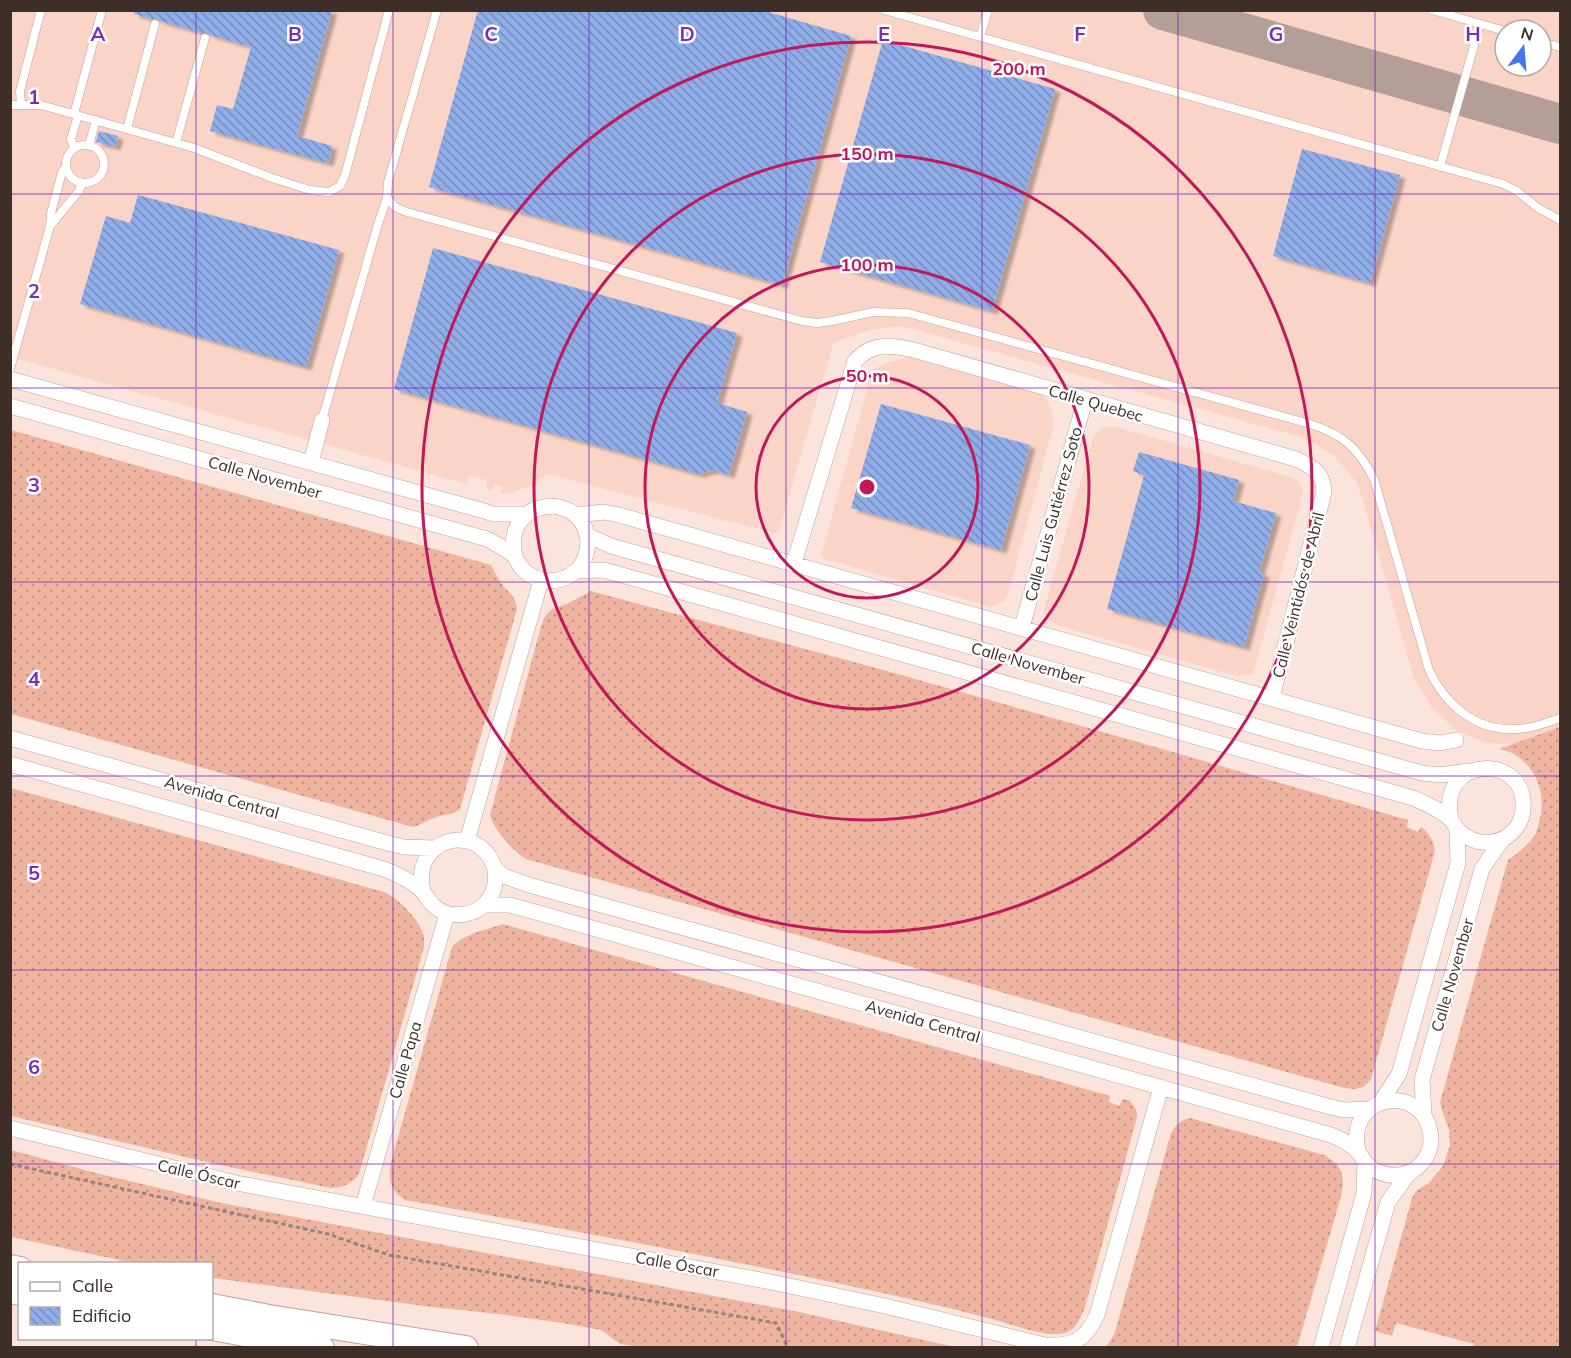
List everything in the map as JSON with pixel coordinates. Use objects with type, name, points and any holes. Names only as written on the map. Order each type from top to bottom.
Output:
[{"type":"main road","points":[[213,1306],[466,1347]]},
{"type":"main road","points":[[213,1328],[322,1347]]},
{"type":"street","name":"Calle Quebec","points":[[794,563],[855,361],[861,354],[880,346],[896,346],[1296,459],[1318,474],[1323,482],[1324,492]]},
{"type":"street","name":"Calle November","points":[[10,379],[493,514],[526,514]]},
{"type":"street","name":"Calle Luis Gutiérrez Soto","points":[[1022,627],[1085,400]]},
{"type":"street","name":"Calle November","points":[[10,406],[477,536],[500,546],[515,557]]},
{"type":"street","name":"Calle November","points":[[311,463],[322,420]]},
{"type":"street","name":"Calle Veintidós de Abril","points":[[1272,698],[1324,492]]},
{"type":"street","points":[[545,506],[556,506],[575,516],[583,524],[588,545],[582,564],[576,571],[566,578],[553,581],[541,580],[530,575],[521,567],[515,557],[513,538],[515,529],[526,514],[545,506]]},
{"type":"street","name":"Calle November","points":[[575,516],[604,512],[620,515],[1422,741],[1440,743],[1456,740]]},
{"type":"street","name":"Calle November","points":[[587,535],[611,546],[1422,773],[1440,776],[1472,770]]},
{"type":"street","name":"Calle November","points":[[576,571],[604,570],[1413,798],[1433,807],[1454,824],[1458,863],[1399,1074],[1375,1106]]},
{"type":"street","points":[[467,841],[541,580]]},
{"type":"street","name":"Avenida Central","points":[[10,738],[391,844],[434,848]]},
{"type":"street","name":"Avenida Central","points":[[10,764],[384,869],[396,873],[423,891]]},
{"type":"street","points":[[1485,768],[1498,770],[1509,776],[1518,786],[1523,798],[1524,810],[1520,823],[1502,840],[1490,843],[1478,842],[1467,838],[1454,824],[1449,809],[1452,790],[1464,775],[1472,770],[1485,768]]},
{"type":"street","name":"Calle November","points":[[1424,1115],[1422,1080],[1482,869],[1502,840]]},
{"type":"street","points":[[467,841],[485,851],[491,859],[496,879],[494,889],[484,905],[473,912],[460,915],[447,914],[428,901],[423,891],[420,882],[423,863],[434,848],[444,842],[467,841]]},
{"type":"street","name":"Avenida Central","points":[[495,869],[504,876],[529,885],[1327,1106],[1343,1110],[1375,1106]]},
{"type":"street","name":"Avenida Central","points":[[484,905],[510,905],[1331,1135],[1346,1143],[1362,1157]]},
{"type":"street","name":"Calle Papa","points":[[363,1206],[447,914]]},
{"type":"street","name":"Calle Óscar","points":[[10,1128],[236,1183],[771,1282],[880,1305],[1046,1345],[1059,1346],[1084,1337],[1092,1327],[1097,1315],[1161,1087]]},
{"type":"street","points":[[1321,1347],[1364,1194],[1362,1157],[1356,1142],[1356,1133],[1363,1116],[1375,1106],[1392,1100],[1404,1102],[1415,1107],[1424,1115],[1429,1125],[1430,1147],[1426,1158],[1409,1173],[1388,1202],[1347,1347]]},
{"type":"street","points":[[1362,1157],[1374,1170],[1385,1175],[1397,1176],[1409,1173]]},
{"type":"lane","points":[[21,105],[20,91],[41,10]]},
{"type":"lane","points":[[74,148],[71,139],[76,114],[102,10]]},
{"type":"lane","points":[[10,105],[41,105],[76,114],[194,148],[310,190],[330,192],[340,186],[345,175],[389,10]]},
{"type":"lane","points":[[322,420],[387,198],[388,182],[437,10]]},
{"type":"lane","points":[[884,10],[1510,188],[1538,208],[1560,219]]},
{"type":"lane","points":[[980,38],[988,10]]},
{"type":"lane","points":[[1432,10],[1493,28]]},
{"type":"lane","points":[[127,129],[155,24]]},
{"type":"lane","points":[[1440,167],[1480,24]]},
{"type":"lane","points":[[176,143],[205,38]]},
{"type":"lane","points":[[89,145],[96,120]]},
{"type":"lane","points":[[89,145],[101,153],[104,168],[96,180],[82,183],[69,175],[66,160],[74,148],[89,145]]},
{"type":"lane","points":[[10,369],[50,226],[59,182],[66,167]]},
{"type":"lane","points":[[50,226],[79,191],[82,183]]},
{"type":"lane","points":[[387,198],[395,207],[407,212],[802,321],[817,323],[873,312],[908,313],[1310,424],[1335,433],[1359,453],[1374,479],[1429,670],[1435,684],[1445,697],[1468,717],[1504,729],[1517,729],[1560,718]]},
{"type":"path","points":[[10,1164],[328,1234],[389,1256],[776,1323],[788,1346]]},
{"type":"shaded area","points":[[10,11],[1560,11],[1560,727],[1512,744],[1487,743],[1457,731],[1432,708],[1414,679],[1358,484],[1334,455],[1301,437],[901,326],[870,330],[834,342],[778,534],[547,474],[536,484],[508,494],[500,493],[502,487],[495,484],[492,491],[486,489],[487,480],[469,476],[466,484],[11,357]]},
{"type":"shaded area","points":[[907,357],[1040,393],[1047,400],[1052,413],[1054,424],[1007,597],[997,605],[991,607],[821,556],[871,375],[874,369],[882,365]]},
{"type":"shaded area","points":[[1113,426],[1294,478],[1300,484],[1303,490],[1302,497],[1253,674],[1236,676],[1059,626],[1048,620],[1044,613],[1093,438],[1104,427]]},
{"type":"shaded area","points":[[11,430],[491,565],[513,598],[517,609],[460,809],[413,827],[11,714]]},
{"type":"shaded area","points":[[591,591],[880,669],[1408,820],[1407,827],[1418,832],[1421,827],[1431,838],[1435,851],[1371,1079],[1364,1087],[1344,1088],[526,859],[504,839],[490,815],[545,616],[552,609]]},
{"type":"shaded area","points":[[1560,727],[1560,1347],[1473,1347],[1474,1344],[1396,1323],[1392,1336],[1375,1331],[1412,1198],[1416,1191],[1429,1183],[1443,1166],[1450,1145],[1449,1130],[1440,1102],[1508,860],[1523,849],[1535,835],[1541,812],[1541,792],[1534,774],[1521,759],[1510,752],[1499,749]]},
{"type":"shaded area","points":[[11,788],[384,892],[408,911],[419,924],[424,937],[424,947],[359,1174],[350,1183],[331,1188],[211,1163],[11,1116]]},
{"type":"shaded area","points":[[503,924],[1110,1096],[1109,1102],[1120,1106],[1122,1099],[1129,1100],[1136,1109],[1137,1117],[1085,1307],[1076,1325],[1064,1333],[1041,1333],[942,1306],[807,1277],[405,1200],[396,1193],[391,1184],[391,1162],[452,947],[469,935]]},
{"type":"shaded area","points":[[1190,1118],[1324,1155],[1340,1169],[1343,1185],[1340,1200],[1297,1347],[1106,1347],[1114,1335],[1171,1133],[1179,1123]]},
{"type":"shaded area","points":[[11,1150],[221,1203],[799,1312],[955,1347],[639,1347],[620,1344],[601,1330],[568,1324],[213,1278],[213,1262],[128,1262],[11,1237]]},
{"type":"building","points":[[134,10],[332,10],[297,136],[332,146],[328,163],[210,131],[217,105],[233,109],[251,47],[210,35],[207,32],[202,33],[160,21],[157,18],[152,19],[134,14]]},
{"type":"building","points":[[478,10],[761,10],[851,36],[782,285],[429,187]]},
{"type":"building","points":[[883,40],[1055,89],[992,311],[820,262]]},
{"type":"building","points":[[99,131],[118,136],[115,147],[96,142]]},
{"type":"building","points":[[1302,149],[1400,175],[1370,283],[1273,256]]},
{"type":"building","points":[[138,195],[339,250],[306,367],[80,304],[106,216],[130,223]]},
{"type":"building","points":[[433,248],[737,333],[717,403],[747,412],[729,475],[713,470],[698,474],[394,389]]},
{"type":"building","points":[[881,404],[1030,445],[1001,550],[851,508]]},
{"type":"building","points":[[1139,452],[1239,480],[1233,501],[1276,513],[1259,572],[1264,574],[1244,647],[1107,609],[1144,475],[1133,471]]},
{"type":"taxiway","points":[[1163,10],[1560,124]]}]
